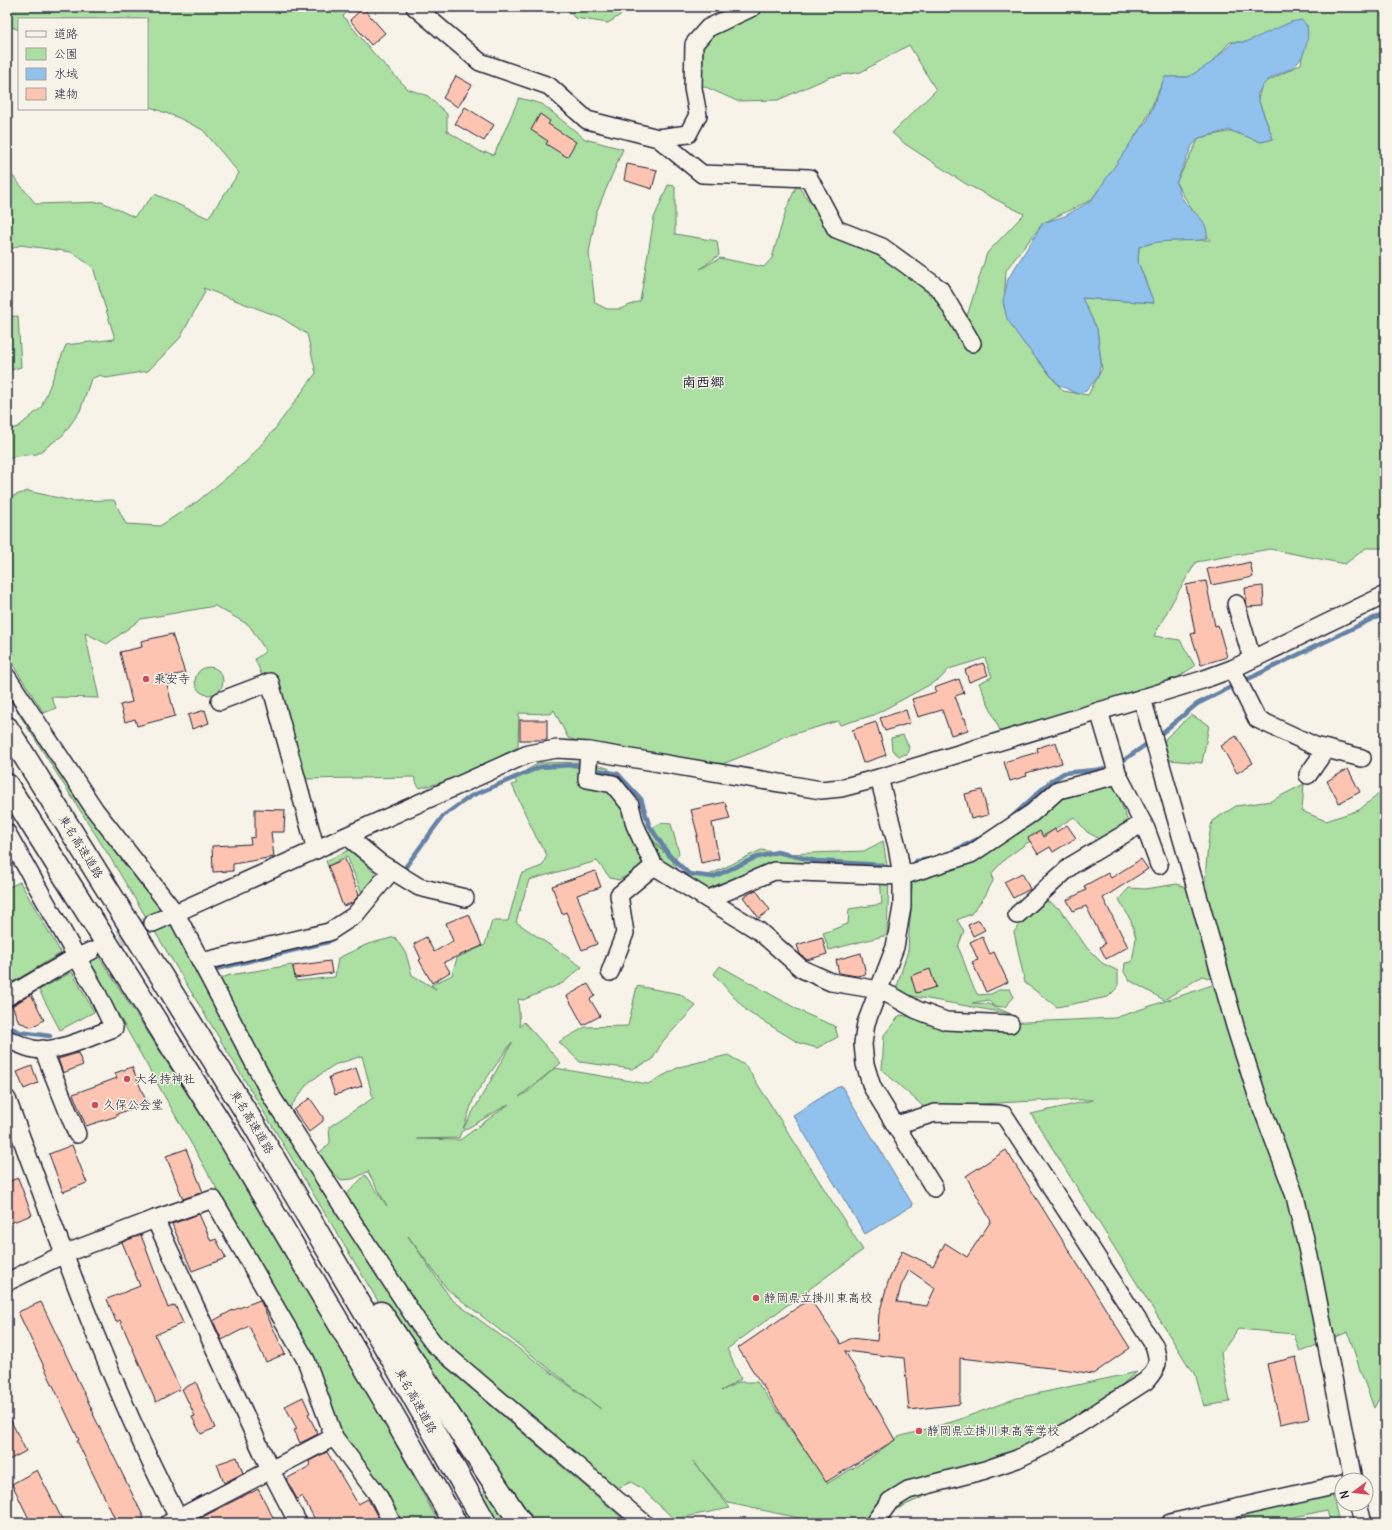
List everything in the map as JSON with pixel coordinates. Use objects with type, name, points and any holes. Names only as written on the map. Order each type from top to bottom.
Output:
[{"type":"highway","name":"東名高速道路","points":[[7,728],[254,1125],[394,1362],[484,1523]]},
{"type":"highway","points":[[7,785],[227,1134],[382,1396],[455,1523]]},
{"type":"highway","points":[[254,1125],[521,1523]]},
{"type":"street","points":[[415,7],[480,62],[550,86],[587,120],[658,138],[688,134],[698,116],[693,88],[694,44],[708,28],[753,7]]},
{"type":"street","points":[[658,138],[702,174],[809,178],[836,229],[882,247],[940,289],[972,343]]},
{"type":"street","points":[[153,924],[528,754],[557,749],[589,751],[821,790],[841,788],[879,778],[1202,680],[1232,669],[1385,595]]},
{"type":"street","points":[[1236,604],[1252,659]]},
{"type":"street","points":[[1232,669],[1257,719],[1315,746],[1362,758]]},
{"type":"street","points":[[7,677],[96,810],[176,914],[273,1099],[419,1324],[435,1345],[644,1523]]},
{"type":"street","points":[[220,700],[270,682],[316,850]]},
{"type":"street","points":[[1142,698],[1235,1026],[1256,1092],[1295,1196],[1311,1265],[1351,1472]]},
{"type":"street","points":[[1098,711],[1118,775],[1143,823],[1159,865]]},
{"type":"street","points":[[1308,775],[1326,749]]},
{"type":"street","points":[[589,751],[587,779],[614,784],[630,805],[635,825],[654,866],[759,931],[802,969],[832,982],[879,990],[917,1010],[946,1021],[1010,1024]]},
{"type":"street","points":[[709,899],[774,871],[902,876],[971,854],[1032,813],[1058,790],[1118,775]]},
{"type":"street","points":[[879,778],[897,846],[902,876],[902,907],[895,947],[866,1023],[863,1044],[865,1064],[872,1087],[934,1188]]},
{"type":"street","points":[[1017,914],[1072,865],[1143,823]]},
{"type":"street","points":[[7,833],[97,993],[114,1028],[69,1045],[48,1050],[33,1049],[7,1039]]},
{"type":"street","points":[[347,836],[380,862],[419,887],[465,898]]},
{"type":"street","points":[[610,972],[625,933],[620,895],[654,866]]},
{"type":"street","points":[[201,962],[329,932],[355,915],[392,870]]},
{"type":"street","points":[[7,997],[91,951]]},
{"type":"street","points":[[43,1049],[77,1134]]},
{"type":"street","points":[[7,1099],[64,1254],[117,1388],[176,1521],[334,1437]]},
{"type":"street","points":[[874,1523],[890,1501],[908,1490],[985,1470],[1017,1459],[1048,1444],[1146,1381],[1156,1370],[1158,1358],[1154,1345],[1004,1115],[935,1113],[896,1124]]},
{"type":"street","points":[[7,1282],[64,1254],[155,1219],[213,1199],[306,1360],[334,1437],[378,1495],[392,1523]]},
{"type":"street","points":[[155,1219],[271,1471],[298,1523]]},
{"type":"street","points":[[1170,1523],[1334,1486]]},
{"type":"street","points":[[1360,1512],[1363,1523]]},
{"type":"green space","points":[[7,7],[352,7],[343,16],[375,55],[408,89],[428,96],[447,114],[447,131],[483,153],[486,152],[494,155],[519,98],[542,104],[585,139],[623,149],[596,213],[589,253],[595,303],[607,309],[620,309],[640,301],[654,218],[668,185],[675,186],[675,234],[717,241],[719,255],[700,269],[720,258],[764,267],[772,258],[786,210],[797,185],[835,235],[893,263],[941,304],[978,345],[967,316],[987,253],[1024,214],[966,184],[905,144],[892,133],[936,90],[909,45],[861,72],[830,77],[778,100],[737,101],[699,84],[693,71],[705,44],[719,28],[755,7],[1385,7],[1385,548],[1366,548],[1345,564],[1270,549],[1196,562],[1154,636],[1180,640],[1195,666],[1178,677],[1001,733],[979,683],[992,677],[985,658],[949,669],[940,679],[874,715],[840,725],[838,721],[783,737],[768,746],[705,771],[636,759],[568,738],[554,710],[551,714],[519,713],[518,747],[456,779],[419,788],[414,777],[305,779],[255,659],[266,651],[249,625],[215,606],[141,619],[107,644],[85,633],[99,698],[51,697],[56,708],[44,713],[7,656],[7,498],[28,491],[72,501],[114,500],[126,524],[160,526],[198,501],[248,460],[274,430],[316,373],[307,334],[280,317],[203,288],[205,292],[180,338],[148,371],[106,378],[100,375],[91,379],[80,411],[63,435],[37,454],[16,456],[7,460],[7,430],[18,427],[41,408],[66,345],[115,339],[93,267],[71,252],[20,245],[7,251],[7,169],[36,204],[102,202],[134,217],[155,194],[208,218],[239,173],[203,130],[148,105],[148,18],[18,18],[18,30],[7,25]],"holes":[[[1307,25],[1301,64],[1262,84],[1258,99],[1273,139],[1261,142],[1232,131],[1199,138],[1176,183],[1210,240],[1159,241],[1139,247],[1138,262],[1154,303],[1082,298],[1097,329],[1102,369],[1088,395],[1063,391],[1022,341],[1004,307],[1006,270],[1043,223],[1091,200],[1114,169],[1145,121],[1165,77],[1188,77],[1209,66],[1230,42],[1246,42]]]},
{"type":"green space","points":[[563,7],[630,7],[608,23],[575,18]]},
{"type":"green space","points":[[18,316],[21,367],[7,371],[7,317]]},
{"type":"green space","points":[[209,667],[219,671],[223,681],[219,691],[209,695],[199,691],[195,681],[199,671]]},
{"type":"green space","name":"静岡県立掛川東高校","points":[[7,673],[145,882],[182,942],[216,980],[230,975],[292,965],[296,981],[335,977],[338,958],[368,944],[395,937],[406,954],[412,975],[436,989],[431,985],[452,975],[457,958],[485,945],[492,921],[508,921],[521,874],[542,866],[547,855],[536,837],[512,785],[517,783],[513,778],[539,763],[583,762],[608,768],[627,793],[646,833],[664,853],[650,836],[649,832],[658,824],[671,824],[679,853],[673,863],[681,873],[707,876],[761,850],[785,854],[864,851],[883,841],[889,878],[887,935],[829,950],[823,933],[848,924],[849,909],[882,904],[880,877],[773,866],[747,873],[707,889],[654,860],[619,880],[610,878],[597,861],[529,880],[516,922],[582,967],[563,983],[523,1000],[518,999],[520,1027],[524,1022],[561,1063],[519,1097],[530,1090],[555,1068],[648,1084],[679,1067],[728,1055],[746,1066],[863,1250],[727,1349],[741,1379],[721,1391],[739,1382],[757,1382],[828,1483],[870,1458],[898,1437],[955,1421],[1017,1398],[1137,1372],[1066,1432],[866,1523],[823,1523],[728,1503],[693,1461],[730,1508],[674,1519],[641,1488],[631,1482],[613,1490],[435,1345],[345,1211],[434,1357],[628,1523],[537,1523],[413,1359],[111,859],[7,695]],"holes":[[[512,1042],[463,1129],[475,1095]],[[362,1056],[373,1098],[329,1127],[330,1143],[317,1155],[340,1180],[353,1179],[369,1171],[368,1172],[387,1206],[365,1175],[340,1201],[286,1113],[308,1083],[334,1065]],[[509,1104],[460,1140],[417,1139],[459,1138],[461,1132]],[[408,1236],[447,1289],[601,1409],[451,1299]]]},
{"type":"green space","points":[[1191,715],[1209,725],[1202,763],[1169,760],[1161,749],[1166,738]]},
{"type":"green space","points":[[903,735],[909,747],[907,754],[899,756],[892,750],[891,738]]},
{"type":"green space","points":[[1113,780],[1129,825],[1105,842],[1087,832],[1074,817],[1050,832],[1027,843],[1005,859],[992,873],[993,881],[985,896],[971,914],[957,920],[964,931],[958,947],[972,984],[978,995],[991,994],[1001,989],[1010,989],[1014,997],[1005,1007],[993,1006],[989,1000],[972,1003],[988,1004],[1011,1014],[895,993],[908,950],[912,886],[911,869],[955,864],[1034,807]]},
{"type":"green space","points":[[1304,784],[1302,811],[1326,821],[1359,810],[1385,789],[1385,1388],[1374,1408],[1348,1332],[1300,1352],[1294,1334],[1238,1329],[1221,1353],[1230,1402],[1204,1406],[1195,1373],[1188,1365],[1031,1114],[1093,1100],[1053,1100],[924,1107],[882,1070],[884,1035],[900,1015],[959,1025],[1115,1018],[1221,982],[1202,976],[1164,1000],[1129,980],[1124,972],[1125,963],[1132,962],[1136,938],[1131,921],[1119,899],[1129,888],[1145,889],[1177,884],[1194,890],[1201,927],[1208,844],[1212,821],[1236,806],[1271,801]]},
{"type":"green space","points":[[351,849],[378,877],[363,896],[347,856],[328,866],[326,861]]},
{"type":"green space","points":[[20,882],[61,953],[10,984],[7,975],[7,888]]},
{"type":"green space","points":[[1045,900],[1060,909],[1087,948],[1102,963],[1118,971],[1118,987],[1108,997],[1057,1007],[1025,983],[1014,932],[1030,909]]},
{"type":"green space","points":[[94,949],[239,1174],[369,1395],[439,1523],[397,1523],[340,1434],[312,1357],[84,954]]},
{"type":"green space","points":[[720,966],[806,1014],[835,1026],[838,1037],[817,1048],[799,1043],[748,1012],[714,974]]},
{"type":"green space","points":[[72,972],[94,1012],[60,1030],[39,990]]},
{"type":"green space","points":[[637,986],[680,994],[696,1006],[663,1041],[652,1060],[632,1069],[580,1062],[559,1042],[585,1027],[628,1026]]},
{"type":"green space","points":[[486,1489],[508,1523],[495,1523],[481,1499]]},
{"type":"green space","points":[[1332,1492],[1334,1512],[1337,1512],[1339,1523],[1331,1523],[1327,1510],[1266,1523],[1185,1523]]},
{"type":"water","points":[[1301,20],[1305,23],[1308,32],[1307,43],[1303,54],[1297,64],[1293,67],[1268,80],[1257,95],[1273,139],[1261,142],[1229,130],[1199,138],[1192,146],[1176,183],[1181,197],[1203,221],[1207,231],[1207,238],[1158,242],[1139,247],[1138,262],[1154,303],[1082,298],[1097,329],[1101,362],[1098,377],[1086,391],[1078,394],[1059,385],[1022,341],[1007,319],[1003,301],[1008,279],[1043,223],[1065,216],[1091,201],[1147,121],[1165,77],[1188,77],[1211,63],[1233,42],[1246,42],[1291,22]]},
{"type":"water","points":[[841,1085],[913,1205],[865,1234],[793,1115]]},
{"type":"building","points":[[363,8],[385,33],[371,45],[350,20]]},
{"type":"building","points":[[456,76],[472,85],[458,107],[443,98]]},
{"type":"building","points":[[465,107],[494,125],[484,141],[455,124]]},
{"type":"building","points":[[540,114],[550,121],[548,124],[576,142],[567,157],[546,144],[548,141],[531,130]]},
{"type":"building","points":[[627,164],[657,170],[652,189],[624,180]]},
{"type":"building","points":[[1250,562],[1253,577],[1211,585],[1207,569],[1230,565],[1230,567]]},
{"type":"building","points":[[1206,581],[1215,626],[1218,625],[1227,657],[1201,665],[1191,634],[1195,633],[1186,585]]},
{"type":"building","points":[[1263,586],[1264,606],[1247,607],[1245,588]]},
{"type":"building","name":"乗安寺","points":[[172,634],[185,673],[165,677],[175,716],[137,726],[135,719],[125,722],[120,705],[132,702],[120,652],[142,647],[141,641]]},
{"type":"building","points":[[983,663],[988,675],[969,682],[965,670]]},
{"type":"building","points":[[959,679],[964,693],[955,696],[963,718],[965,718],[968,730],[951,735],[942,710],[918,717],[912,699],[936,692],[934,688]]},
{"type":"building","points":[[205,710],[209,723],[192,729],[188,715]]},
{"type":"building","points":[[906,710],[910,723],[885,731],[880,718]]},
{"type":"building","points":[[520,720],[547,720],[547,740],[520,740]]},
{"type":"building","points":[[876,722],[886,755],[863,763],[852,730]]},
{"type":"building","points":[[1236,736],[1253,763],[1237,773],[1221,746]]},
{"type":"building","points":[[1056,742],[1062,763],[1026,773],[1027,776],[1010,781],[1004,762],[1038,752],[1037,748]]},
{"type":"building","points":[[1348,769],[1360,792],[1339,803],[1327,781]]},
{"type":"building","points":[[982,790],[988,815],[971,819],[965,794]]},
{"type":"building","points":[[725,802],[730,819],[712,823],[719,859],[701,863],[696,836],[698,836],[691,810]]},
{"type":"building","points":[[255,809],[285,810],[284,832],[271,832],[274,857],[233,864],[233,871],[213,872],[212,846],[251,844],[250,838],[255,837]]},
{"type":"building","points":[[1067,825],[1076,838],[1053,852],[1050,847],[1038,854],[1028,838],[1040,831],[1043,837],[1055,829],[1056,832]]},
{"type":"building","points":[[345,859],[359,895],[352,903],[343,906],[328,866]]},
{"type":"building","points":[[1141,859],[1148,869],[1103,898],[1128,947],[1106,959],[1100,947],[1105,944],[1086,906],[1073,911],[1067,900],[1086,890],[1084,886],[1108,873],[1111,878]]},
{"type":"building","points":[[595,871],[601,887],[577,895],[597,944],[582,950],[566,912],[562,914],[552,886]]},
{"type":"building","points":[[1022,873],[1030,889],[1013,898],[1004,882]]},
{"type":"building","points":[[756,890],[770,910],[759,918],[743,897]]},
{"type":"building","points":[[469,914],[482,946],[444,962],[450,972],[432,983],[419,960],[421,959],[414,944],[426,937],[434,952],[453,941],[446,923]]},
{"type":"building","points":[[979,920],[985,930],[973,936],[968,925]]},
{"type":"building","points":[[982,936],[990,954],[994,952],[1008,982],[986,992],[972,962],[978,960],[970,942]]},
{"type":"building","points":[[822,937],[827,954],[807,960],[800,954],[797,945]]},
{"type":"building","points":[[861,953],[866,974],[857,976],[839,973],[836,960]]},
{"type":"building","points":[[330,961],[332,973],[295,978],[293,966]]},
{"type":"building","points":[[930,969],[936,987],[916,993],[911,976]]},
{"type":"building","points":[[588,984],[595,996],[590,999],[600,1016],[583,1025],[567,996]]},
{"type":"building","points":[[31,994],[44,1020],[32,1027],[19,1022],[12,1006]]},
{"type":"building","points":[[78,1053],[83,1065],[63,1073],[58,1059]]},
{"type":"building","points":[[32,1066],[38,1083],[24,1089],[17,1072]]},
{"type":"building","points":[[132,1067],[147,1103],[117,1114],[117,1116],[86,1126],[73,1094],[117,1078],[115,1073]]},
{"type":"building","points":[[356,1068],[362,1086],[335,1095],[329,1077]]},
{"type":"building","points":[[310,1098],[323,1117],[323,1121],[309,1132],[294,1110]]},
{"type":"building","points":[[72,1145],[87,1183],[63,1192],[49,1154]]},
{"type":"building","points":[[186,1149],[203,1192],[183,1199],[166,1156]]},
{"type":"building","points":[[1006,1150],[1130,1348],[1093,1374],[960,1358],[960,1404],[909,1410],[904,1358],[845,1351],[895,1440],[826,1482],[738,1348],[810,1299],[841,1344],[851,1338],[877,1341],[879,1314],[888,1282],[902,1251],[933,1266],[945,1243],[967,1257],[991,1221],[966,1176]],"holes":[[[909,1270],[935,1288],[927,1306],[897,1302],[901,1286]]]},
{"type":"building","points":[[18,1178],[32,1215],[7,1224],[7,1182]]},
{"type":"building","points":[[199,1214],[211,1241],[216,1239],[226,1258],[192,1271],[172,1224]]},
{"type":"building","points":[[141,1235],[168,1308],[175,1305],[183,1323],[155,1335],[180,1389],[156,1402],[120,1320],[116,1322],[107,1299],[140,1286],[122,1242]]},
{"type":"building","points":[[260,1300],[285,1354],[266,1362],[249,1326],[222,1340],[213,1321],[231,1311]]},
{"type":"building","points":[[41,1302],[93,1414],[144,1518],[134,1523],[117,1523],[77,1441],[79,1440],[18,1312]]},
{"type":"building","points":[[1296,1357],[1309,1418],[1280,1424],[1267,1364]]},
{"type":"building","points":[[196,1382],[215,1428],[201,1434],[192,1417],[195,1416],[182,1389]]},
{"type":"building","points":[[303,1397],[310,1413],[308,1414],[318,1434],[300,1443],[294,1430],[297,1429],[285,1406]]},
{"type":"building","points":[[7,1413],[26,1451],[7,1461]]},
{"type":"building","points":[[327,1452],[358,1504],[368,1499],[381,1523],[317,1523],[302,1496],[297,1499],[286,1479],[310,1466],[309,1461]]},
{"type":"building","points":[[237,1457],[243,1473],[224,1483],[217,1464]]},
{"type":"building","points":[[37,1470],[64,1523],[31,1523],[12,1484]]},
{"type":"building","points":[[258,1489],[276,1523],[191,1523],[251,1492]]},
{"type":"waterway","points":[[1246,680],[1374,618],[1385,615]]},
{"type":"waterway","points":[[1157,737],[1197,704],[1233,686]]},
{"type":"waterway","points":[[1124,760],[1151,741]]},
{"type":"waterway","points":[[404,869],[443,816],[471,796],[540,767],[575,765],[583,767]]},
{"type":"waterway","points":[[592,769],[618,774],[641,799],[649,825],[669,855],[689,874],[713,877],[755,858],[777,852],[816,861],[882,865]]},
{"type":"waterway","points":[[1013,816],[1051,781],[1064,773],[1105,769]]},
{"type":"waterway","points":[[953,851],[982,837]]},
{"type":"waterway","points":[[916,861],[931,859]]},
{"type":"waterway","points":[[212,970],[328,942],[334,938]]},
{"type":"waterway","points":[[7,1026],[20,1032],[50,1036]]},
{"type":"tunnel","points":[[97,948],[153,923]]},
{"type":"place","name":"乗安寺","points":[[146,679]]},
{"type":"place","name":"大名持神社","points":[[127,1079]]},
{"type":"place","name":"久保公会堂","points":[[95,1105]]},
{"type":"place","name":"静岡県立掛川東高校","points":[[756,1298]]},
{"type":"place","name":"静岡県立掛川東高等学校","points":[[919,1431]]},
{"type":"district","name":"南西郷","points":[[703,382]]}]
